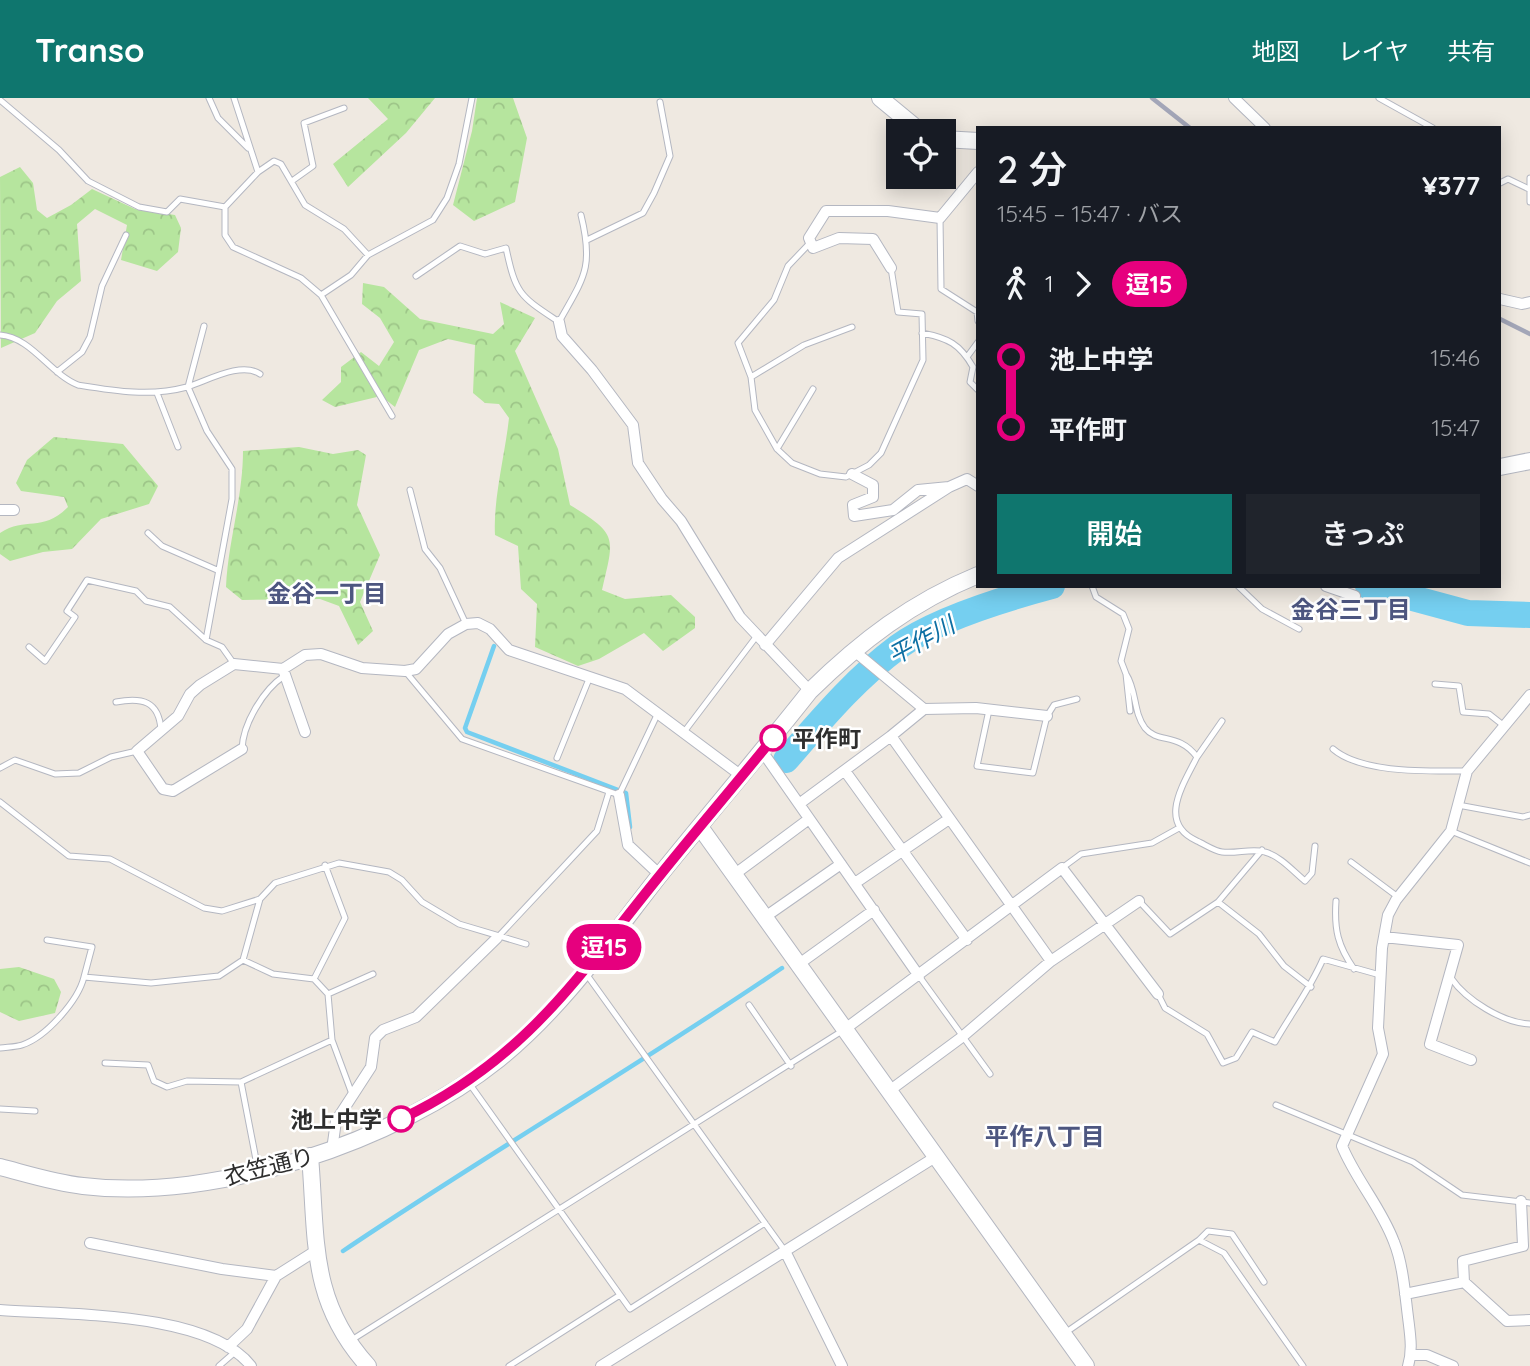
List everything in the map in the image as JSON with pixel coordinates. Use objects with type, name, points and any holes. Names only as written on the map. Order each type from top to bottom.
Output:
[{"type":"street","points":[[880,98],[905,119]]},
{"type":"street","points":[[1234,98],[1263,126]]},
{"type":"street","points":[[956,140],[976,141]]},
{"type":"street","points":[[891,268],[873,239],[839,238],[813,248],[809,244],[809,238],[826,211],[888,211],[940,218],[976,174]]},
{"type":"street","points":[[1502,303],[1530,302]]},
{"type":"street","points":[[559,322],[562,336],[592,369],[633,425],[638,463],[662,499],[681,521],[711,573],[760,641],[810,691]]},
{"type":"street","points":[[1501,467],[1530,461]]},
{"type":"street","points":[[852,474],[873,485],[873,497],[853,505],[854,516],[893,510],[918,490],[949,487]]},
{"type":"street","points":[[760,641],[838,558],[949,487],[967,479],[976,485]]},
{"type":"street","points":[[0,510],[14,510]]},
{"type":"street","name":"衣笠通り","points":[[0,1167],[82,1186],[154,1189],[227,1179],[332,1150],[418,1111],[468,1081],[527,1033],[585,972],[810,691],[853,650],[917,604],[976,576]]},
{"type":"street","points":[[1332,588],[1355,596]]},
{"type":"street","points":[[284,673],[305,655],[321,654],[362,668],[405,671],[416,669],[448,634],[466,624],[478,623],[490,629],[509,650],[625,689],[743,777]]},
{"type":"street","points":[[853,650],[925,709]]},
{"type":"street","points":[[242,749],[173,791],[163,789],[137,751],[178,716],[190,694],[200,685],[234,664],[284,673]]},
{"type":"street","points":[[284,673],[305,732]]},
{"type":"street","points":[[1453,1366],[1427,1355],[1410,1360],[1405,1294],[1395,1243],[1371,1197],[1352,1171],[1342,1146],[1344,1136],[1372,1082],[1382,1054],[1378,1028],[1388,915],[1398,897],[1451,831],[1467,771],[1530,695]]},
{"type":"street","points":[[799,804],[925,709],[989,709],[1047,716]]},
{"type":"street","points":[[891,736],[1051,961]]},
{"type":"street","points":[[762,751],[919,976]]},
{"type":"street","points":[[845,771],[967,940]]},
{"type":"street","points":[[614,793],[628,845],[660,875]]},
{"type":"street","points":[[735,874],[809,819]]},
{"type":"street","points":[[855,883],[949,819]]},
{"type":"street","points":[[700,827],[1086,1366]]},
{"type":"street","points":[[765,917],[841,864]]},
{"type":"street","points":[[845,1029],[1062,868],[1158,994]]},
{"type":"street","points":[[889,1091],[962,1037],[1051,961],[1139,901]]},
{"type":"street","points":[[799,964],[874,910]]},
{"type":"street","points":[[1384,937],[1458,945],[1430,1044],[1471,1060]]},
{"type":"street","points":[[332,1150],[336,1121],[371,1067],[375,1038],[383,1030],[416,1017],[497,938]]},
{"type":"street","points":[[310,1156],[317,1250],[330,1312],[347,1343],[369,1366]]},
{"type":"street","points":[[601,1366],[937,1156]]},
{"type":"street","points":[[1525,1202],[1523,1246],[1463,1261],[1464,1282],[1507,1321],[1530,1320]]},
{"type":"street","points":[[90,1243],[222,1269],[276,1276]]},
{"type":"street","points":[[232,1350],[247,1329],[276,1276],[317,1250]]},
{"type":"street","points":[[785,1251],[842,1366]]},
{"type":"street","points":[[1405,1294],[1464,1282]]},
{"type":"street","points":[[0,1310],[174,1324],[232,1350],[251,1366]]},
{"type":"lane","points":[[209,98],[218,118],[250,150]]},
{"type":"lane","points":[[234,98],[258,172]]},
{"type":"lane","points":[[321,295],[351,275],[368,255],[433,219],[447,198],[459,164],[472,98]]},
{"type":"lane","points":[[1379,98],[1429,126]]},
{"type":"lane","points":[[0,100],[60,150],[88,181],[139,207],[167,212],[180,199],[189,198],[225,206]]},
{"type":"lane","points":[[587,240],[643,213],[654,193],[670,156],[660,102]]},
{"type":"lane","points":[[292,181],[313,166],[304,123],[344,108]]},
{"type":"lane","points":[[368,255],[344,229],[304,205],[281,164],[274,161],[258,172],[225,206],[225,235],[233,247],[249,257],[301,278],[321,295],[392,416]]},
{"type":"lane","points":[[1530,177],[1530,202]]},
{"type":"lane","points":[[1501,182],[1508,179],[1529,189]]},
{"type":"lane","points":[[416,276],[460,246],[485,254],[506,248],[516,288],[525,300],[559,322],[587,271],[587,240],[581,215]]},
{"type":"lane","points":[[940,218],[941,289],[976,311]]},
{"type":"lane","points":[[57,372],[82,352],[90,337],[103,286],[126,235]]},
{"type":"lane","points":[[809,244],[788,266],[774,300],[738,343],[751,377],[755,410],[777,449],[793,463],[820,474],[846,477],[869,465],[881,453],[923,360],[922,314],[898,312],[891,268]]},
{"type":"lane","points":[[204,326],[188,387],[207,431],[232,469],[232,499],[206,640]]},
{"type":"lane","points":[[751,377],[804,345],[852,327]]},
{"type":"lane","points":[[922,333],[949,338],[973,367],[971,382],[976,388]]},
{"type":"lane","points":[[0,335],[15,337],[57,372],[78,385],[157,393],[188,387],[238,371],[253,369],[260,374]]},
{"type":"lane","points":[[967,357],[976,345]]},
{"type":"lane","points":[[777,449],[813,389]]},
{"type":"lane","points":[[157,393],[178,447]]},
{"type":"lane","points":[[410,490],[425,549],[440,568],[466,624]]},
{"type":"lane","points":[[148,533],[162,546],[217,570]]},
{"type":"lane","points":[[29,647],[45,661],[75,617],[67,611],[87,580],[136,591],[146,601],[170,607],[206,640],[222,647],[234,664]]},
{"type":"lane","points":[[1093,588],[1096,597],[1123,614],[1129,628],[1121,661],[1133,685],[1138,715],[1144,727],[1153,736],[1174,738],[1188,745],[1197,757]]},
{"type":"lane","points":[[1240,588],[1262,608],[1299,629]]},
{"type":"lane","points":[[684,732],[760,641]]},
{"type":"lane","points":[[405,671],[462,739],[614,793]]},
{"type":"lane","points":[[242,749],[243,733],[274,682],[284,673]]},
{"type":"lane","points":[[1126,674],[1130,711]]},
{"type":"lane","points":[[557,758],[589,679]]},
{"type":"lane","points":[[1435,684],[1459,686],[1463,712],[1489,714],[1503,725]]},
{"type":"lane","points":[[116,702],[135,698],[147,701],[157,710],[161,732]]},
{"type":"lane","points":[[989,709],[977,766],[1034,773],[1047,716],[1054,705],[1077,699]]},
{"type":"lane","points":[[497,938],[597,831],[614,793],[658,713]]},
{"type":"lane","points":[[1222,721],[1197,757],[1176,800],[1174,811],[1179,828],[1186,836],[1221,852],[1262,850],[1273,855],[1305,881],[1312,873],[1315,846]]},
{"type":"lane","points":[[1333,749],[1340,755],[1388,770],[1467,771]]},
{"type":"lane","points":[[0,768],[15,760],[55,774],[79,773],[111,757],[137,751]]},
{"type":"lane","points":[[0,802],[69,856],[110,859],[204,908],[222,911],[260,899]]},
{"type":"lane","points":[[1458,805],[1523,817],[1530,815]]},
{"type":"lane","points":[[1062,868],[1081,854],[1152,844],[1179,828]]},
{"type":"lane","points":[[1451,831],[1530,863]]},
{"type":"lane","points":[[1139,901],[1170,934],[1218,902],[1262,850]]},
{"type":"lane","points":[[1351,862],[1398,897]]},
{"type":"lane","points":[[84,978],[151,983],[219,976],[243,960],[260,899],[275,883],[339,863],[389,872],[402,880],[422,901],[459,924],[497,938],[526,944]]},
{"type":"lane","points":[[314,979],[345,918],[326,865]]},
{"type":"lane","points":[[1336,901],[1334,928],[1340,948],[1354,969]]},
{"type":"lane","points":[[1218,902],[1259,934],[1284,966],[1311,987]]},
{"type":"lane","points":[[0,1048],[22,1045],[53,1023],[81,989],[92,947],[47,940]]},
{"type":"lane","points":[[1158,994],[1166,1008],[1207,1034],[1223,1063],[1236,1058],[1252,1032],[1275,1042],[1291,1013],[1311,987],[1323,959],[1381,975]]},
{"type":"lane","points":[[243,960],[272,974],[314,979],[328,994],[332,1040],[352,1094]]},
{"type":"lane","points":[[585,972],[785,1251]]},
{"type":"lane","points":[[328,994],[373,974]]},
{"type":"lane","points":[[1449,975],[1460,991],[1515,1023],[1530,1024]]},
{"type":"lane","points":[[919,976],[990,1074]]},
{"type":"lane","points":[[749,1005],[791,1066]]},
{"type":"lane","points":[[347,1343],[791,1066],[845,1029]]},
{"type":"lane","points":[[105,1062],[148,1065],[154,1080],[167,1087],[187,1081],[241,1083],[332,1040]]},
{"type":"lane","points":[[468,1081],[630,1310],[765,1223]]},
{"type":"lane","points":[[241,1083],[258,1170]]},
{"type":"lane","points":[[1276,1105],[1344,1136],[1413,1162],[1462,1195],[1525,1202]]},
{"type":"lane","points":[[0,1109],[35,1111]]},
{"type":"lane","points":[[1063,1335],[1208,1231],[1232,1234],[1264,1282]]},
{"type":"lane","points":[[1199,1240],[1224,1253],[1303,1366]]},
{"type":"lane","points":[[509,1366],[620,1295]]},
{"type":"lane","points":[[219,1366],[232,1350]]},
{"type":"green space","points":[[368,98],[435,98],[406,133],[348,187],[333,164],[388,119]]},
{"type":"green space","points":[[477,98],[513,98],[527,138],[515,202],[474,221],[453,205],[472,131]]},
{"type":"green space","points":[[20,167],[33,183],[37,210],[47,218],[92,189],[135,209],[175,215],[181,228],[178,252],[157,271],[121,260],[127,225],[95,209],[77,224],[81,281],[57,301],[35,333],[1,348],[0,177]]},
{"type":"green space","points":[[363,283],[384,287],[420,319],[493,334],[504,324],[500,302],[535,318],[515,351],[558,449],[570,505],[597,523],[609,539],[609,559],[602,590],[625,599],[671,595],[695,617],[695,628],[663,651],[644,633],[599,659],[578,666],[535,647],[537,604],[521,589],[518,546],[495,535],[497,492],[509,418],[499,404],[485,403],[473,393],[475,345],[448,339],[419,350],[395,407],[381,396],[335,407],[322,400],[341,382],[341,367],[361,352],[379,366],[394,342],[380,318],[362,304]]},
{"type":"green space","points":[[54,437],[123,444],[158,486],[149,504],[101,519],[72,549],[43,552],[10,561],[0,554],[0,533],[18,525],[50,520],[68,507],[64,497],[21,491],[16,483],[27,460]]},
{"type":"green space","points":[[299,447],[333,454],[358,450],[366,455],[357,505],[380,555],[360,602],[373,631],[358,645],[339,606],[320,599],[242,600],[226,587],[241,486],[243,451]]},
{"type":"green space","points":[[19,967],[54,979],[61,992],[55,1013],[19,1021],[0,1012],[0,969]]},
{"type":"waterway","name":"平作川","points":[[786,760],[853,686],[882,659],[913,637],[993,603],[1045,588]]},
{"type":"waterway","name":"平作川","points":[[1375,588],[1468,613],[1530,615]]},
{"type":"waterway","points":[[494,646],[465,728],[467,732],[626,793],[630,827]]},
{"type":"waterway","points":[[343,1251],[782,968]]},
{"type":"railway","points":[[1152,98],[1187,126]]},
{"type":"railway","points":[[1501,320],[1530,334]]},
{"type":"bus line","name":"逗15","points":[[401,1119],[468,1081],[499,1059],[558,1003],[773,738]]},
{"type":"place","name":"平作町","points":[[773,738]]},
{"type":"place","name":"池上中学","points":[[401,1119]]},
{"type":"district","name":"金谷一丁目","points":[[327,593]]},
{"type":"district","name":"金谷三丁目","points":[[1351,609]]},
{"type":"district","name":"平作八丁目","points":[[1045,1136]]}]
